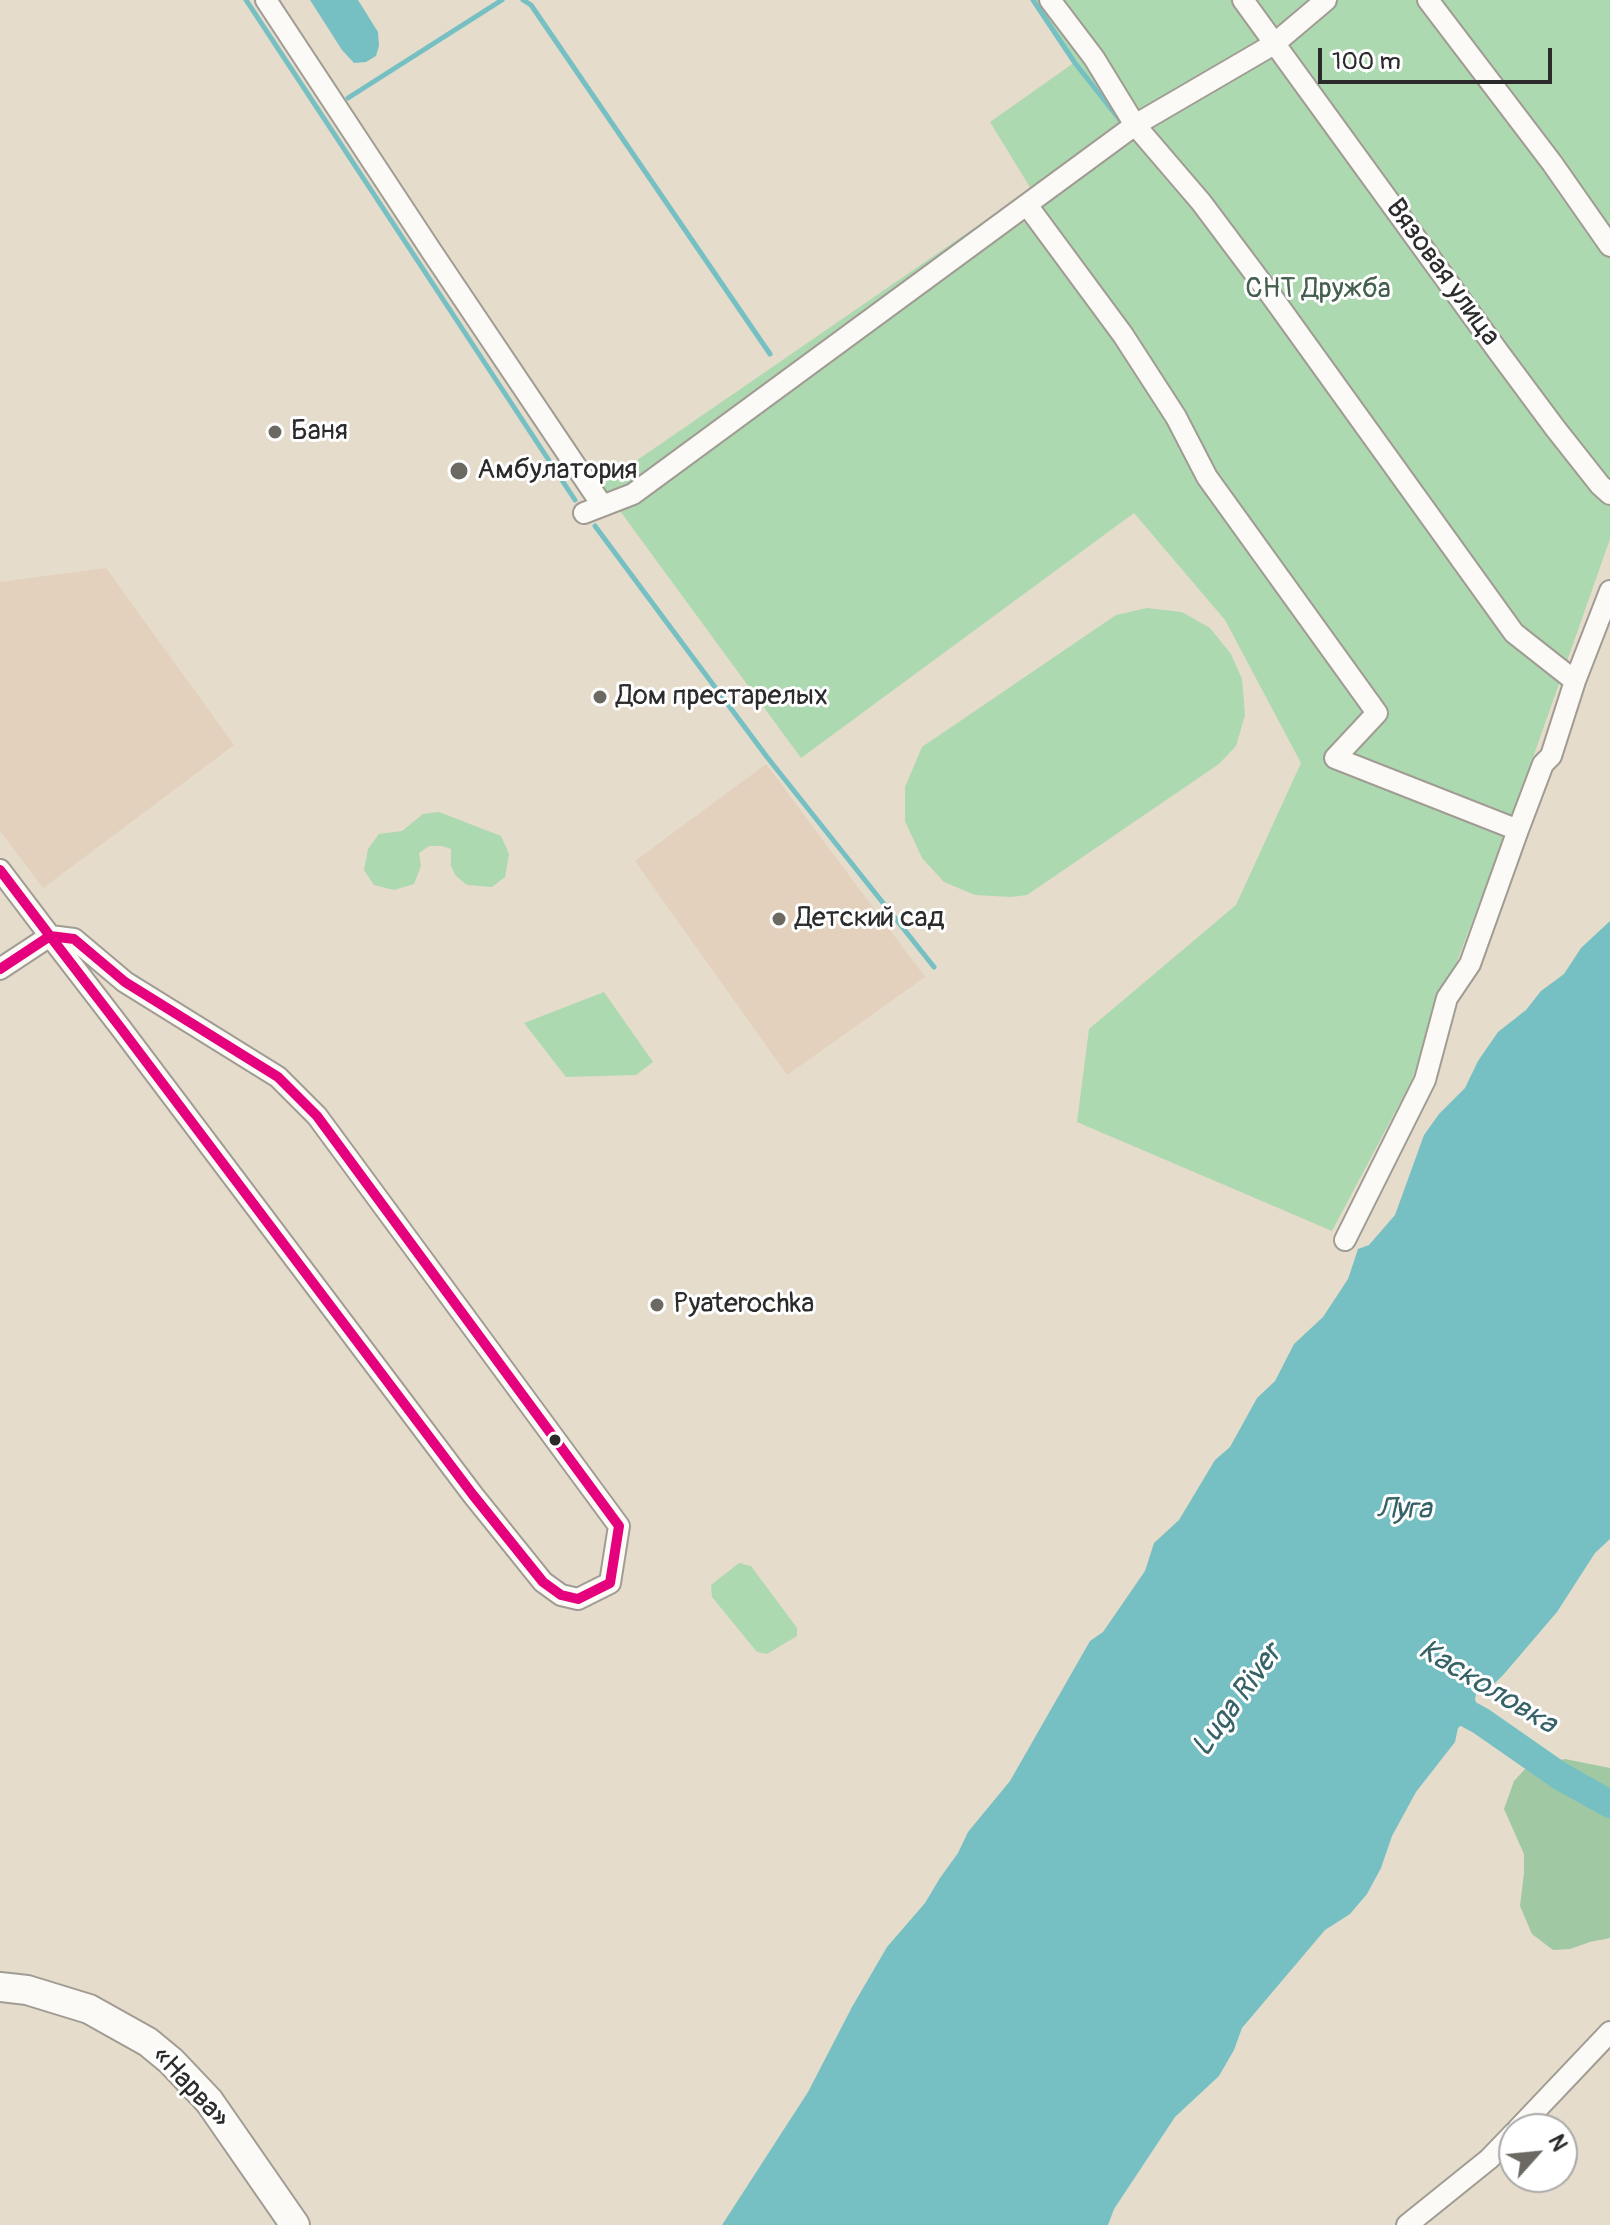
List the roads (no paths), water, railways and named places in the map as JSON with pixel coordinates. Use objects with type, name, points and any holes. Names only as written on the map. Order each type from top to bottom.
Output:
[{"type":"highway","name":"«Нарва»","points":[[0,1987],[27,1990],[89,2009],[159,2052],[209,2101],[295,2225]]},
{"type":"street","points":[[266,0],[423,239],[593,509],[633,494],[1135,125],[1276,47],[1326,0]]},
{"type":"street","points":[[1050,0],[1094,58],[1135,125],[1201,202],[1273,298],[1514,633],[1575,681]]},
{"type":"street","name":"Вязовая улица","points":[[1243,0],[1555,428],[1610,494]]},
{"type":"street","points":[[1428,0],[1552,163],[1610,246]]},
{"type":"street","points":[[1027,205],[1123,335],[1176,417],[1207,477],[1377,713],[1335,758],[1518,830]]},
{"type":"street","points":[[1345,1240],[1425,1080],[1447,998],[1470,964],[1543,764],[1551,756],[1575,681],[1610,591]]},
{"type":"street","points":[[0,870],[50,936],[473,1495],[543,1582],[561,1595],[578,1599],[610,1583],[619,1526],[317,1116],[278,1077],[125,982],[74,939],[50,936],[0,969]]},
{"type":"street","points":[[1533,2113],[1610,2032]]},
{"type":"street","points":[[1407,2225],[1498,2150]]},
{"type":"water","points":[[310,0],[358,0],[378,32],[376,56],[366,62],[354,63]]},
{"type":"water","name":"Луга","points":[[1610,921],[1610,1539],[1595,1553],[1557,1612],[1504,1674],[1492,1686],[1477,1690],[1475,1699],[1481,1721],[1465,1722],[1458,1728],[1455,1742],[1416,1792],[1392,1836],[1381,1868],[1367,1894],[1350,1914],[1325,1930],[1242,2028],[1219,2076],[1175,2117],[1114,2209],[1108,2225],[722,2225],[808,2092],[887,1947],[925,1903],[968,1832],[1010,1781],[1090,1641],[1103,1632],[1145,1571],[1154,1543],[1179,1520],[1215,1460],[1230,1447],[1257,1398],[1275,1381],[1294,1344],[1323,1317],[1348,1279],[1358,1249],[1369,1245],[1395,1215],[1424,1135],[1439,1114],[1465,1088],[1478,1061],[1498,1032],[1526,1010],[1541,991],[1564,974],[1581,948]]},
{"type":"waterway","points":[[246,0],[575,500]]},
{"type":"waterway","points":[[348,98],[502,0]]},
{"type":"waterway","points":[[523,0],[531,5],[770,354]]},
{"type":"waterway","points":[[1033,0],[1075,63],[1120,120]]},
{"type":"waterway","points":[[595,526],[767,757],[934,967]]},
{"type":"waterway","name":"Касколовка","points":[[1448,1703],[1481,1721],[1560,1776],[1610,1804]]},
{"type":"place","name":"Баня","points":[[275,432]]},
{"type":"place","name":"Амбулатория","points":[[459,471]]},
{"type":"place","name":"Дом престарелых","points":[[600,697]]},
{"type":"place","name":"Детский сад","points":[[779,919]]},
{"type":"place","name":"Pyaterochka","points":[[657,1305]]},
{"type":"park label","name":"СНТ Дружба","points":[[1318,290]]},
{"type":"water label","name":"Luga River","points":[[1238,1701]]}]
